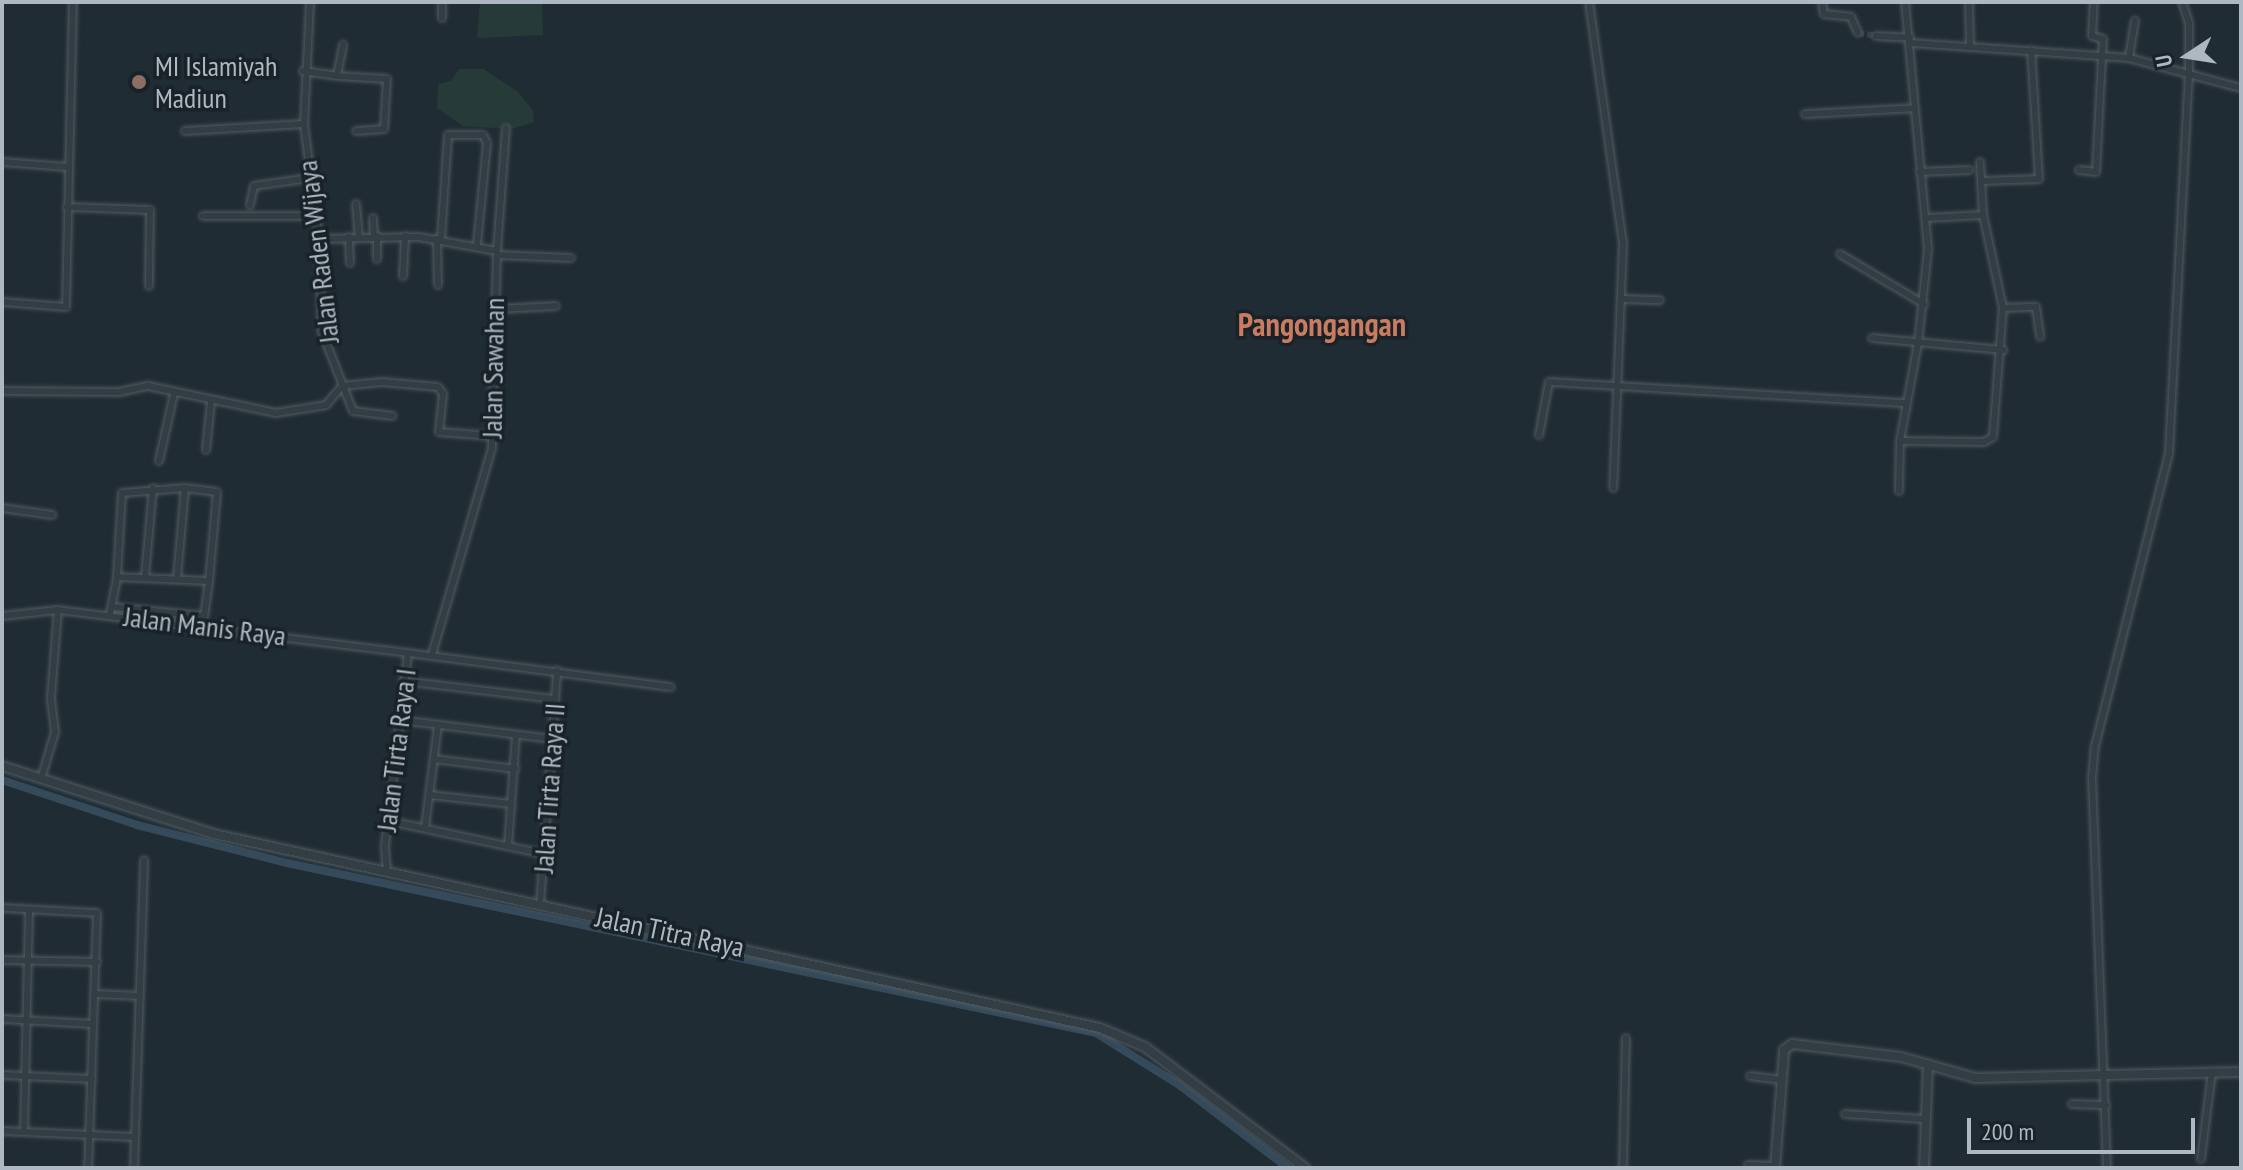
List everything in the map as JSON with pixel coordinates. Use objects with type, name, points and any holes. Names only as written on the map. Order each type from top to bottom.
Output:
[{"type":"street","points":[[2,302],[66,307],[73,2]]},
{"type":"street","name":"Jalan Raden Wijaya","points":[[310,2],[303,71],[304,124],[319,239],[320,320],[342,386],[357,415],[393,416]]},
{"type":"street","points":[[442,2],[442,18]]},
{"type":"street","points":[[1589,2],[1623,244],[1613,488]]},
{"type":"street","points":[[1822,2],[1824,14],[1851,17],[1858,33]]},
{"type":"street","points":[[1899,491],[1900,441],[1924,304],[1926,218],[1905,2]]},
{"type":"street","points":[[1969,2],[1970,47]]},
{"type":"street","points":[[2079,170],[2096,172],[2103,38],[2092,36],[2094,2]]},
{"type":"street","points":[[2107,1168],[2092,778],[2095,746],[2169,453],[2189,74],[2189,23],[2182,2]]},
{"type":"street","points":[[2129,58],[2135,20]]},
{"type":"street","points":[[1876,36],[1970,47],[2129,58],[2241,88]]},
{"type":"street","points":[[337,76],[343,45]]},
{"type":"street","points":[[1981,181],[2039,179],[2031,50]]},
{"type":"street","points":[[303,71],[387,79],[384,129],[356,131]]},
{"type":"street","points":[[1805,114],[1915,108]]},
{"type":"street","points":[[185,131],[304,124]]},
{"type":"street","name":"Jalan Sawahan","points":[[432,655],[481,500],[492,436],[497,253],[506,128]]},
{"type":"street","points":[[438,285],[448,135],[483,135],[487,143],[477,245]]},
{"type":"street","points":[[2,162],[67,167]]},
{"type":"street","points":[[1900,441],[1991,440],[2003,350],[2003,308],[1983,215],[1980,162]]},
{"type":"street","points":[[1920,172],[1969,170]]},
{"type":"street","points":[[250,205],[254,186],[309,178]]},
{"type":"street","points":[[356,204],[359,236]]},
{"type":"street","points":[[67,207],[150,210],[149,286]]},
{"type":"street","points":[[1926,218],[1983,215]]},
{"type":"street","points":[[203,216],[315,216]]},
{"type":"street","points":[[373,218],[377,259]]},
{"type":"street","points":[[319,239],[405,236],[477,245],[497,253],[571,258]]},
{"type":"street","points":[[403,276],[405,236]]},
{"type":"street","points":[[349,237],[350,263]]},
{"type":"street","points":[[1840,254],[1924,304]]},
{"type":"street","points":[[1623,299],[1660,300]]},
{"type":"street","points":[[496,309],[556,306]]},
{"type":"street","points":[[2003,308],[2036,307],[2040,337]]},
{"type":"street","points":[[1872,338],[2003,350]]},
{"type":"street","points":[[2,391],[119,392],[148,386],[211,402],[276,413],[312,410],[329,403],[342,386],[382,382],[438,387],[443,394],[439,432],[492,436]]},
{"type":"street","points":[[1539,435],[1547,383],[1615,390],[1907,403]]},
{"type":"street","points":[[159,461],[174,394]]},
{"type":"street","points":[[206,450],[211,402]]},
{"type":"street","points":[[145,577],[153,488]]},
{"type":"street","points":[[203,625],[209,581],[217,492],[153,488],[122,493],[117,577],[111,610],[204,616]]},
{"type":"street","points":[[177,579],[185,488]]},
{"type":"street","points":[[2,508],[53,515]]},
{"type":"street","points":[[117,577],[209,581]]},
{"type":"street","points":[[41,781],[55,732],[51,697],[58,610]]},
{"type":"street","name":"Jalan Manis Raya","points":[[2,616],[58,610],[111,610],[408,653]]},
{"type":"street","name":"Jalan Tirta Raya I","points":[[387,871],[389,821],[408,653],[432,655]]},
{"type":"street","points":[[432,655],[671,687]]},
{"type":"street","name":"Jalan Tirta Raya II","points":[[540,905],[557,671]]},
{"type":"street","points":[[403,681],[555,699]]},
{"type":"street","points":[[400,720],[552,739]]},
{"type":"street","points":[[425,828],[438,725]]},
{"type":"street","points":[[508,846],[516,735]]},
{"type":"street","points":[[434,759],[515,769]]},
{"type":"street","name":"Jalan Titra Raya","points":[[2,766],[214,834],[1100,1028],[1145,1047],[1305,1168]]},
{"type":"street","points":[[429,795],[512,804]]},
{"type":"street","points":[[389,821],[544,854]]},
{"type":"street","points":[[134,1168],[144,860]]},
{"type":"street","points":[[2,908],[97,913],[88,1168]]},
{"type":"street","points":[[24,1132],[29,910]]},
{"type":"street","points":[[2,960],[97,962]]},
{"type":"street","points":[[95,994],[140,996]]},
{"type":"street","points":[[2,1019],[93,1024]]},
{"type":"street","points":[[1623,1168],[1626,1038]]},
{"type":"street","points":[[1748,1165],[1775,1167],[1784,1050],[1792,1044],[1885,1054],[1975,1078],[2241,1072]]},
{"type":"street","points":[[1924,1168],[1928,1065]]},
{"type":"street","points":[[2201,1159],[2212,1071]]},
{"type":"street","points":[[2,1075],[92,1079]]},
{"type":"street","points":[[1750,1076],[1782,1080]]},
{"type":"street","points":[[2072,1104],[2106,1105]]},
{"type":"street","points":[[1845,1114],[1924,1119]]},
{"type":"street","points":[[2,1131],[135,1137]]},
{"type":"green space","points":[[480,2],[542,2],[543,35],[477,38]]},
{"type":"green space","points":[[459,69],[483,69],[517,91],[533,110],[534,122],[512,129],[463,126],[437,108],[438,84],[451,81]]},
{"type":"waterway","points":[[2,780],[137,825],[287,863],[1096,1033],[1178,1084],[1288,1168]]},
{"type":"tunnel","points":[[1858,33],[1876,36]]},
{"type":"place","name":"MI Islamiyah Madiun","points":[[139,82]]},
{"type":"district","name":"Pangongangan","points":[[1322,324]]}]
